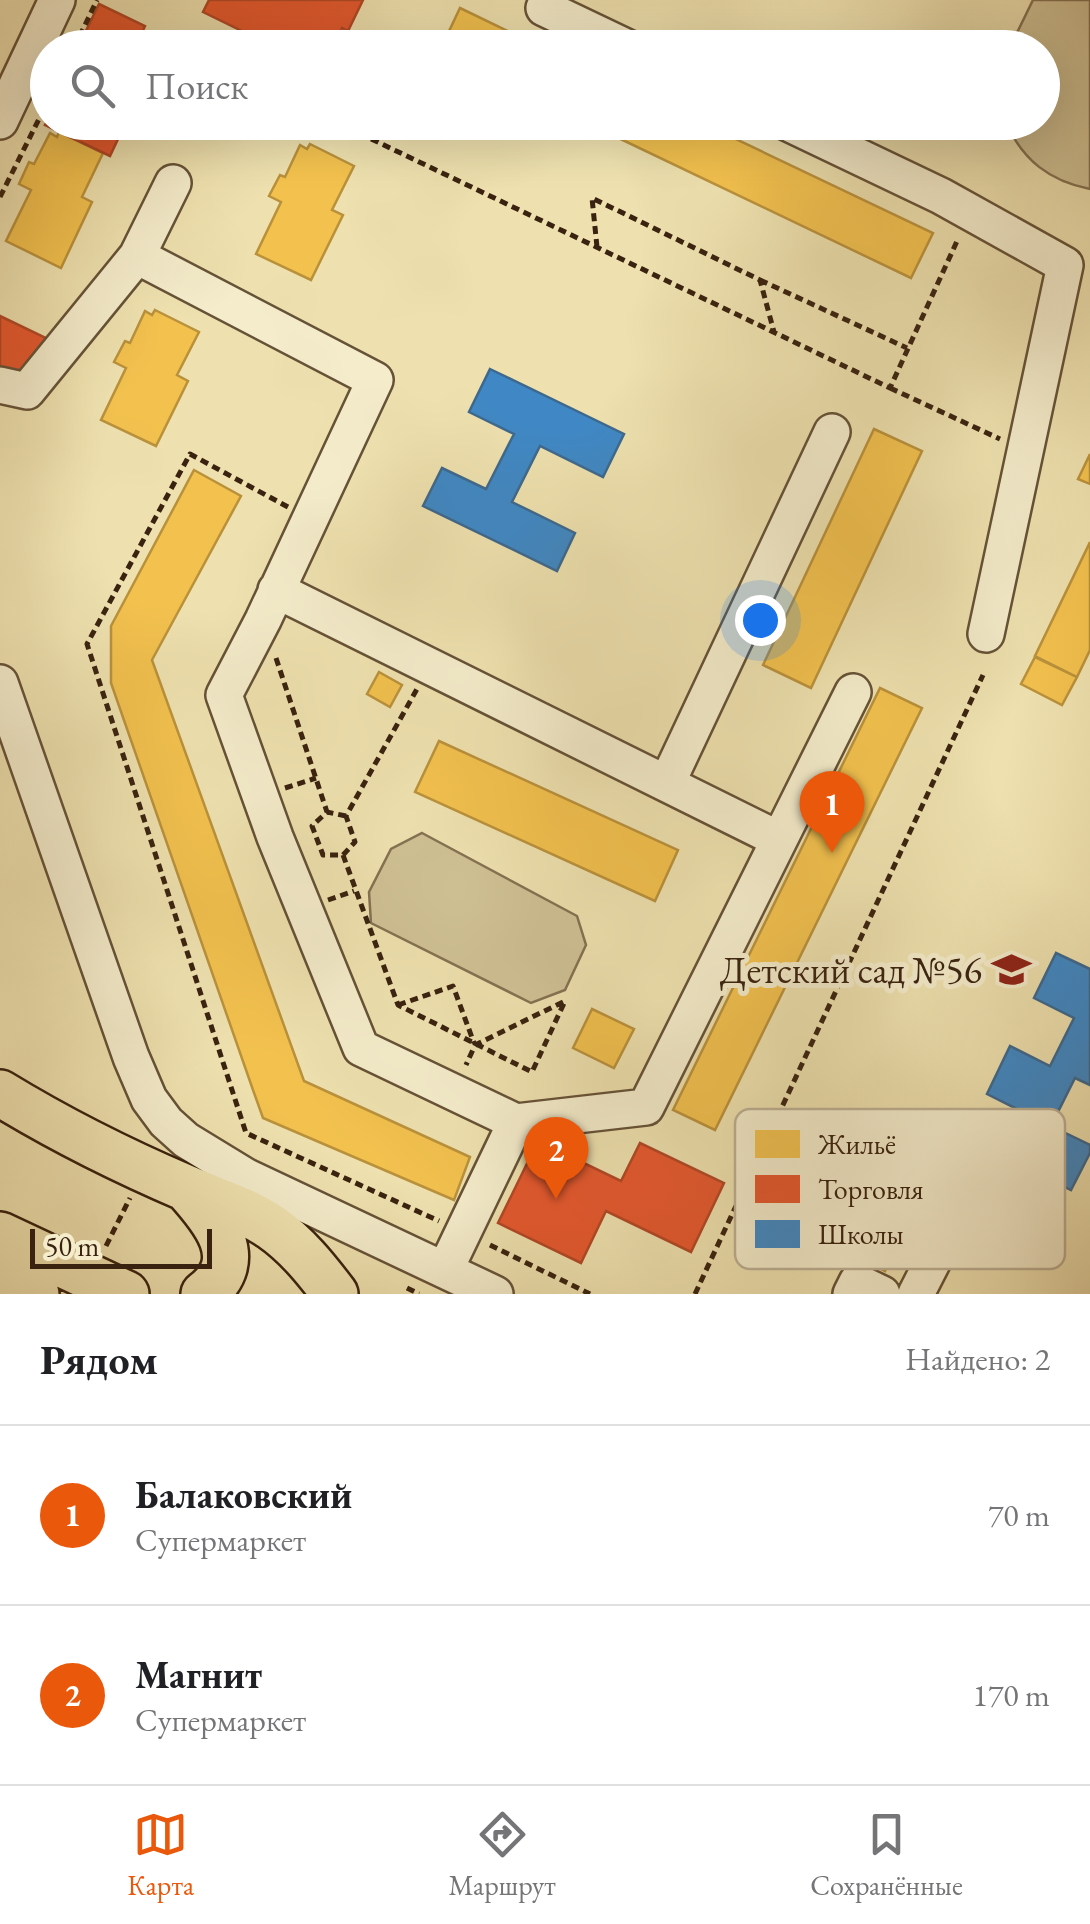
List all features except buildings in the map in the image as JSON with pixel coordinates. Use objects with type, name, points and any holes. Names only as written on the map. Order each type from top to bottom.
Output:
[{"type":"main road","points":[[0,1093],[37,1116],[186,1188],[230,1204],[271,1227],[307,1258],[335,1294]]},
{"type":"main road","points":[[186,1188],[210,1214],[226,1251],[222,1272],[204,1294]]},
{"type":"main road","points":[[0,1235],[108,1286]]},
{"type":"main road","points":[[0,1277],[36,1294]]},
{"type":"street","points":[[43,30],[57,0]]},
{"type":"street","points":[[540,3],[593,30]]},
{"type":"street","points":[[0,121],[30,57]]},
{"type":"street","points":[[823,140],[940,196],[1065,265],[986,634]]},
{"type":"street","points":[[0,385],[27,391],[137,256],[173,183]]},
{"type":"street","points":[[137,256],[374,380],[270,605],[224,694],[274,836],[361,1048],[516,1122],[646,1107],[853,692]]},
{"type":"street","points":[[667,783],[832,432]]},
{"type":"street","points":[[270,605],[430,666],[778,839]]},
{"type":"street","points":[[0,684],[130,1057],[149,1099],[166,1122],[186,1140],[245,1176],[495,1294]]},
{"type":"street","points":[[445,1270],[516,1122]]},
{"type":"street","points":[[916,1294],[929,1269]]},
{"type":"street","points":[[851,1294],[857,1282],[882,1294]]},
{"type":"path","points":[[83,30],[97,0]]},
{"type":"path","points":[[0,197],[30,136]]},
{"type":"path","points":[[373,140],[1025,451]]},
{"type":"path","points":[[890,388],[960,234],[940,196]]},
{"type":"path","points":[[596,247],[592,198],[908,349]]},
{"type":"path","points":[[760,280],[774,332]]},
{"type":"path","points":[[309,518],[190,454],[87,644],[246,1134],[464,1232],[590,1294]]},
{"type":"path","points":[[270,605],[327,812]]},
{"type":"path","points":[[327,812],[312,826],[322,855],[343,855],[355,842],[346,816],[430,666]]},
{"type":"path","points":[[781,1109],[983,675]]},
{"type":"path","points":[[327,812],[346,816]]},
{"type":"path","points":[[343,855],[398,1005],[474,1046],[532,1072],[565,1001],[474,1046]]},
{"type":"path","points":[[398,1005],[453,986],[474,1046]]},
{"type":"path","points":[[108,1286],[144,1168]]},
{"type":"path","points":[[695,1294],[735,1208]]},
{"type":"shaded area","points":[[1033,0],[1090,0],[1090,189],[1062,181],[1039,167],[1016,140],[1060,140],[1060,30],[1018,30]]},
{"type":"shaded area","points":[[422,833],[577,916],[586,945],[565,990],[531,1003],[371,923],[369,892],[391,849]]},
{"type":"place","name":"Балаковский","points":[[832,853]]},
{"type":"place","name":"Детский сад №56","points":[[1012,969]]},
{"type":"place","name":"Магнит","points":[[556,1199]]}]
